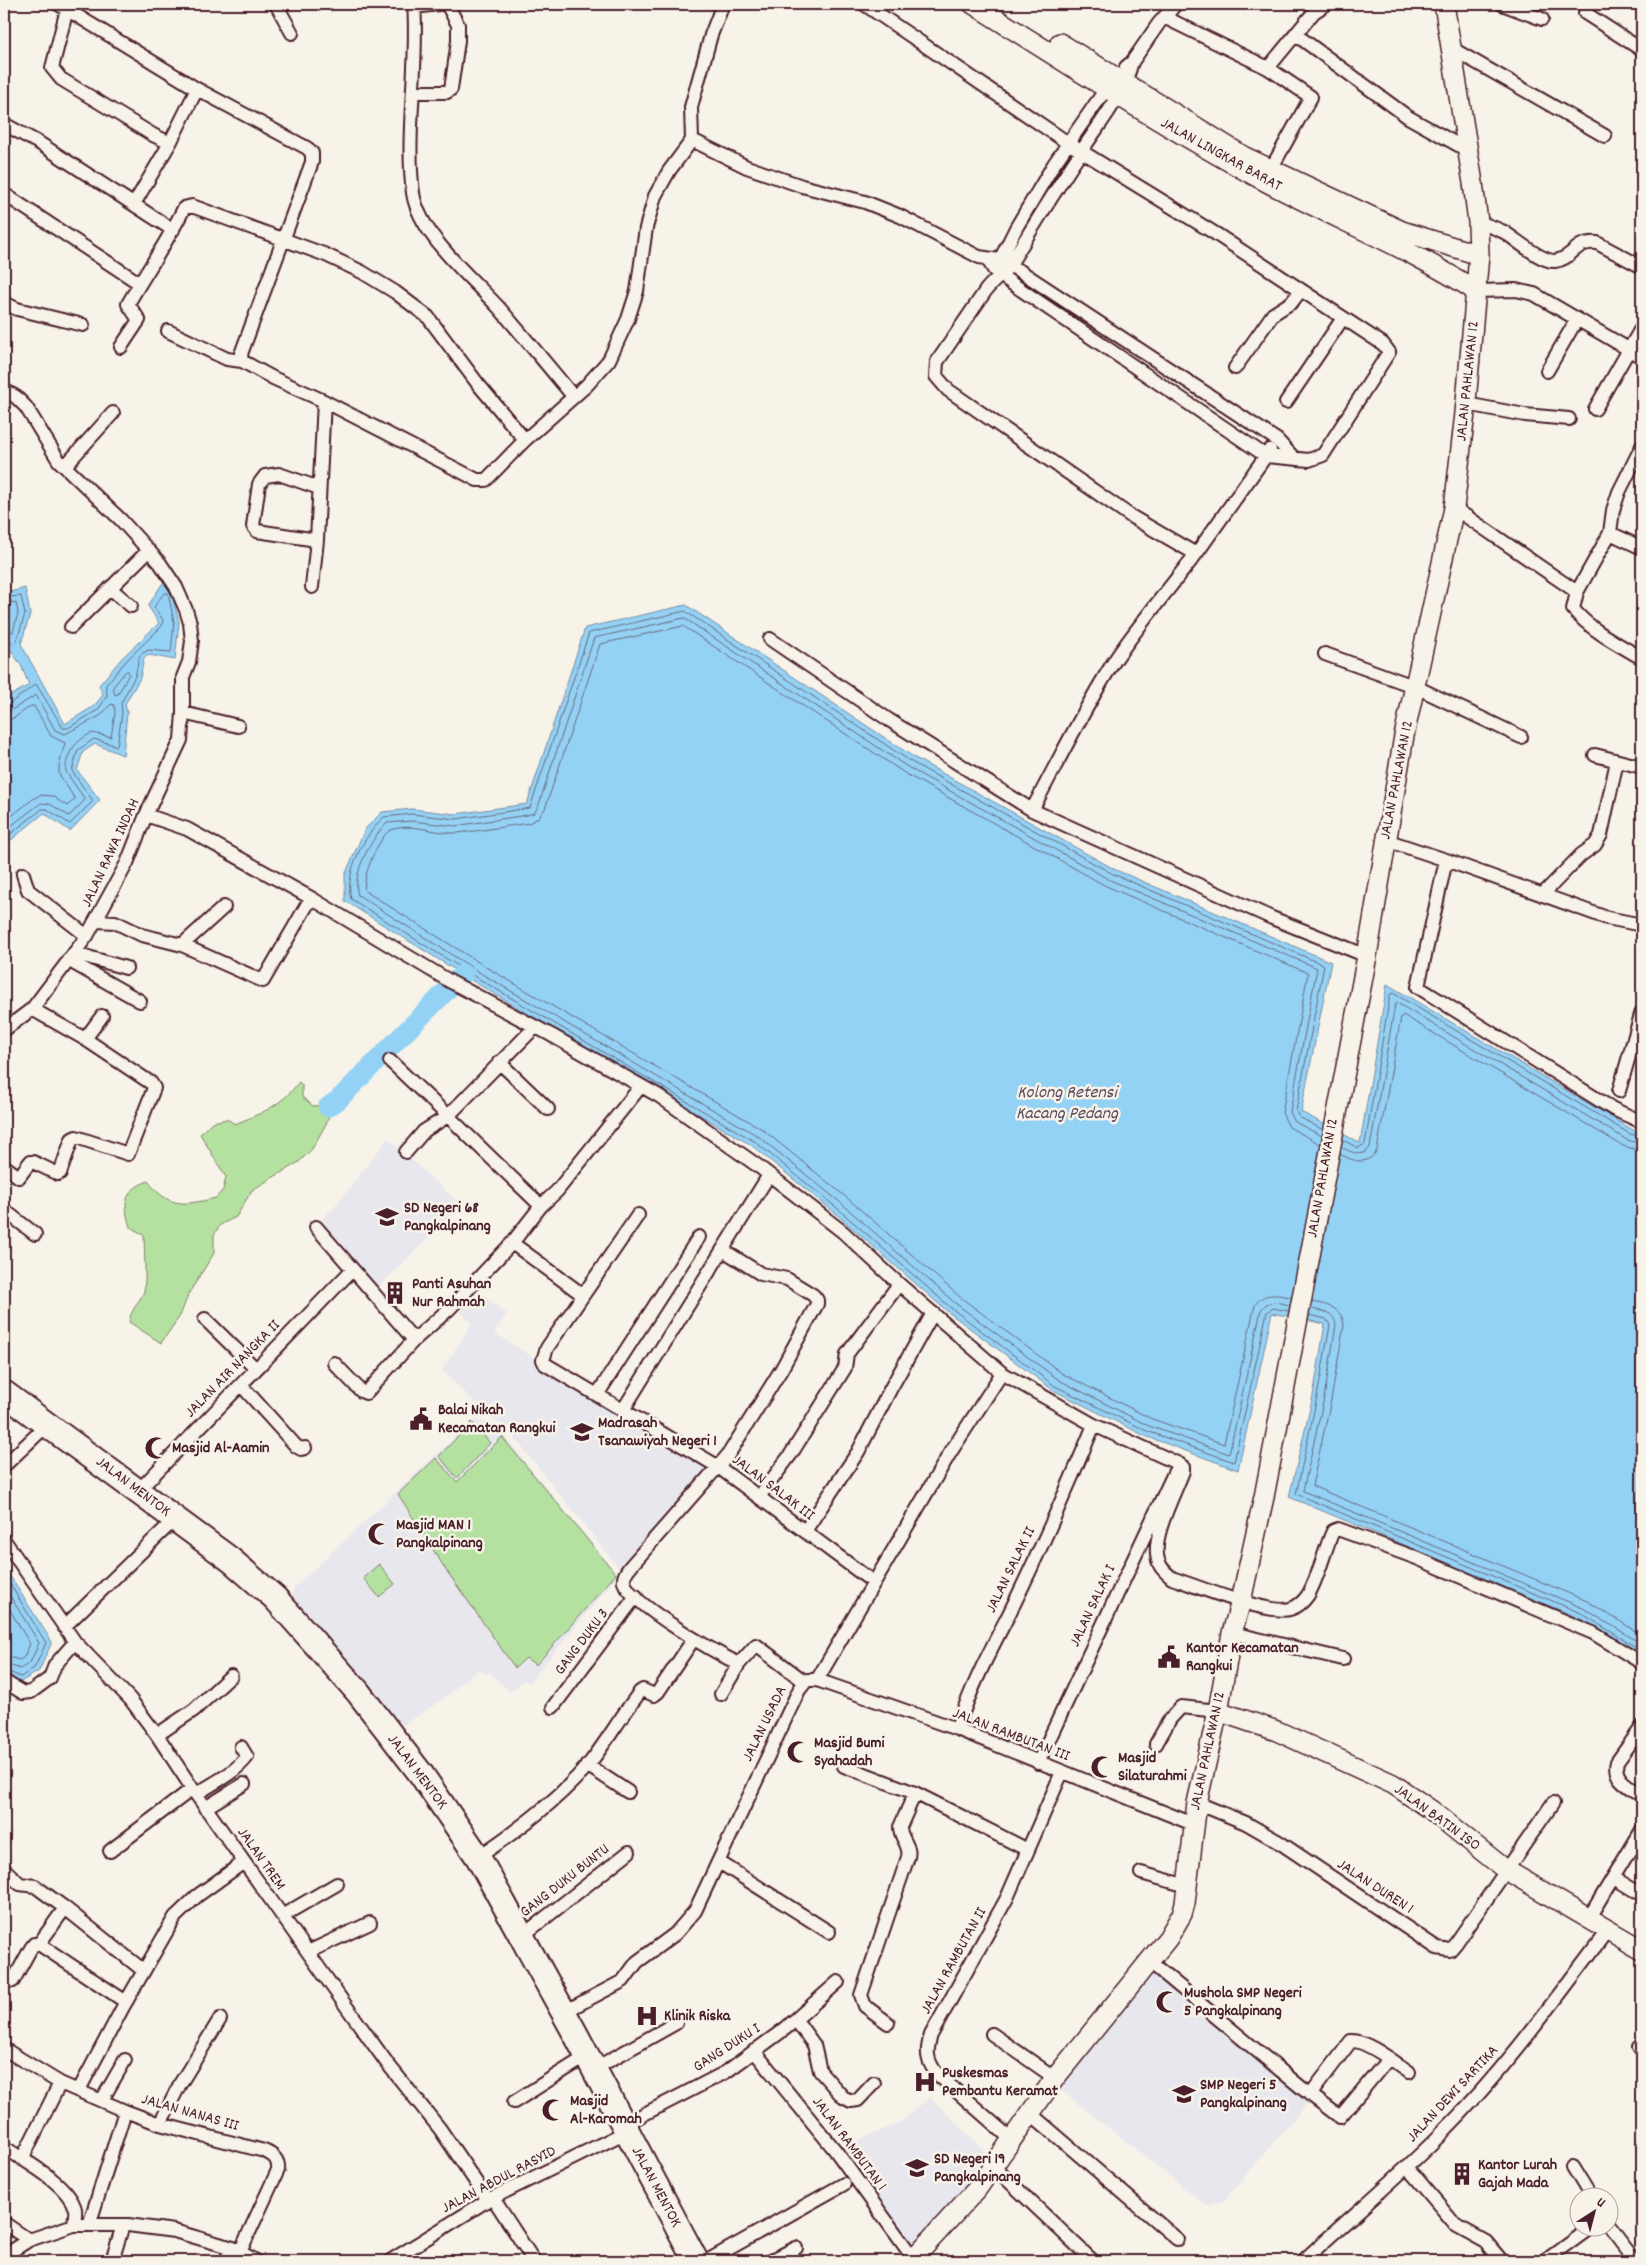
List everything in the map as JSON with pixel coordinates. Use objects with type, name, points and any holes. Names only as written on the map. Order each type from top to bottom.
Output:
[{"type":"highway","name":"JALAN MENTOK","points":[[4,1393],[238,1566],[275,1598],[358,1692],[421,1774],[478,1857],[564,2012],[696,2261]]},
{"type":"main road","name":"JALAN LINGKAR BARAT","points":[[974,4],[1117,86],[1271,169],[1402,231],[1479,255]]},
{"type":"main road","name":"JALAN LINGKAR BARAT","points":[[997,4],[1117,86],[1184,136],[1248,172],[1400,248],[1476,291]]},
{"type":"main road","name":"JALAN PAHLAWAN 12","points":[[912,2260],[960,2209],[1055,2078],[1150,1962],[1168,1938],[1182,1914],[1188,1886],[1193,1824],[1197,1803],[1218,1711],[1232,1633],[1264,1497],[1366,956],[1404,736],[1454,508],[1466,404],[1479,255],[1478,222],[1469,152],[1444,4]]},
{"type":"main road","name":"JALAN BATIN ISO","points":[[1218,1711],[1277,1731],[1393,1784],[1431,1810],[1506,1870],[1588,1920],[1642,1950]]},
{"type":"street","points":[[276,4],[292,33]]},
{"type":"street","points":[[439,4],[414,5],[416,51],[412,136],[413,194],[422,221],[440,245],[500,309],[573,396]]},
{"type":"street","points":[[414,92],[448,92],[451,89],[458,41],[458,25],[447,4]]},
{"type":"street","points":[[168,331],[227,358],[242,360],[272,378],[324,401],[477,480],[486,480],[525,440],[598,374],[609,360],[637,291],[646,228],[655,196],[669,171],[692,140],[691,108],[711,35],[723,4]]},
{"type":"street","points":[[864,4],[1068,143],[1216,234],[1383,344],[1389,352],[1322,455],[1313,460],[1266,456],[997,269]]},
{"type":"street","points":[[1176,4],[1164,17],[1132,62],[1081,151],[997,269],[937,362],[936,376],[948,390],[1052,463],[1132,517],[1196,554]]},
{"type":"street","points":[[1268,68],[1314,12],[1326,4]]},
{"type":"street","points":[[1502,4],[1542,19]]},
{"type":"street","points":[[170,143],[152,135],[55,74],[52,68],[53,58],[63,6],[197,89],[307,148],[312,153],[312,162],[241,354],[242,360]]},
{"type":"street","points":[[1585,13],[1642,50]]},
{"type":"street","points":[[1164,17],[1268,68],[1312,98],[1271,169]]},
{"type":"street","points":[[1295,34],[1408,117],[1469,152]]},
{"type":"street","points":[[1451,48],[1605,136]]},
{"type":"street","points":[[997,269],[1016,228],[1068,143],[1117,86]]},
{"type":"street","points":[[134,204],[170,143],[197,89]]},
{"type":"street","points":[[4,124],[39,143],[174,230]]},
{"type":"street","points":[[692,140],[747,167],[802,186],[865,202],[900,216],[997,269],[1277,440],[1294,458]]},
{"type":"street","points":[[4,194],[140,283]]},
{"type":"street","points":[[121,347],[139,320],[128,304],[174,230],[184,208],[192,206],[284,239],[362,272],[395,292],[428,317],[478,384],[525,440]]},
{"type":"street","points":[[1478,222],[1498,229],[1543,258],[1553,261],[1560,260],[1581,244],[1589,242],[1597,243],[1642,267]]},
{"type":"street","points":[[1235,368],[1273,314],[1292,302],[1301,290]]},
{"type":"street","points":[[1476,291],[1526,291],[1541,297],[1642,357]]},
{"type":"street","points":[[4,303],[17,309],[83,325]]},
{"type":"street","points":[[1286,402],[1342,318]]},
{"type":"street","points":[[1547,371],[1577,319]]},
{"type":"street","points":[[1595,409],[1642,327]]},
{"type":"street","name":"JALAN RAWA INDAH","points":[[4,390],[16,397],[26,407],[59,461],[121,520],[167,574],[186,610],[192,641],[189,662],[183,677],[181,740],[146,815],[127,863],[97,921],[87,936],[32,1009],[4,1030]]},
{"type":"street","points":[[312,588],[317,540],[324,401]]},
{"type":"street","points":[[1466,404],[1526,415],[1569,419]]},
{"type":"street","points":[[65,466],[113,413]]},
{"type":"street","points":[[1032,810],[1080,718],[1115,660],[1196,554],[1277,440]]},
{"type":"street","points":[[1642,446],[1619,492],[1613,510],[1610,533],[1578,592],[1573,609],[1578,616],[1616,643],[1642,658]]},
{"type":"street","points":[[317,540],[257,531],[253,526],[259,484],[265,476],[280,474],[319,488]]},
{"type":"street","points":[[1454,508],[1578,592]]},
{"type":"street","points":[[1610,533],[1642,548]]},
{"type":"street","points":[[71,627],[148,551]]},
{"type":"street","points":[[110,588],[131,606]]},
{"type":"street","points":[[770,639],[890,720],[1032,810],[1272,918],[1366,956]]},
{"type":"street","points":[[1326,654],[1416,687],[1521,737]]},
{"type":"street","points":[[183,713],[238,726]]},
{"type":"street","points":[[1595,756],[1642,768]]},
{"type":"street","points":[[1542,895],[1581,855],[1595,845],[1601,835],[1617,761]]},
{"type":"street","points":[[146,815],[187,829],[311,898],[456,984],[642,1086],[706,1128],[843,1232],[899,1284],[1002,1373],[1094,1425],[1179,1464],[1183,1467],[1183,1471],[1158,1536],[1156,1551],[1158,1561],[1164,1571],[1172,1578],[1241,1601],[1280,1610],[1291,1609],[1307,1596],[1333,1531],[1338,1529],[1414,1557],[1593,1633],[1642,1664]]},
{"type":"street","points":[[1386,840],[1607,918],[1642,925]]},
{"type":"street","points":[[1446,860],[1418,987],[1613,1109],[1642,1122]]},
{"type":"street","points":[[23,874],[28,890],[87,936]]},
{"type":"street","points":[[97,921],[115,922],[142,935],[182,945],[263,981],[311,898]]},
{"type":"street","points":[[182,945],[224,907]]},
{"type":"street","points":[[71,957],[126,968]]},
{"type":"street","points":[[71,957],[140,1001]]},
{"type":"street","points":[[4,1166],[19,1177],[30,1162],[58,1174],[72,1139],[76,1137],[125,1154],[130,1150],[154,1088],[151,1083],[86,1038],[32,1009]]},
{"type":"street","points":[[1619,1091],[1642,1011]]},
{"type":"street","points":[[86,1038],[102,1016]]},
{"type":"street","points":[[406,1152],[424,1131],[448,1116],[534,1028]]},
{"type":"street","points":[[390,1061],[541,1206]]},
{"type":"street","points":[[499,1062],[548,1110]]},
{"type":"street","points":[[334,1363],[361,1391],[366,1393],[414,1340],[448,1309],[512,1244],[541,1206],[642,1086]]},
{"type":"street","points":[[623,1410],[769,1175]]},
{"type":"street","points":[[4,1210],[35,1234]]},
{"type":"street","name":"JALAN SALAK III","points":[[638,1214],[547,1348],[543,1360],[545,1364],[717,1466],[873,1582]]},
{"type":"street","points":[[316,1228],[414,1340]]},
{"type":"street","points":[[597,1394],[699,1237]]},
{"type":"street","points":[[512,1244],[584,1295]]},
{"type":"street","points":[[721,1694],[739,1664],[693,1640],[636,1596],[624,1582],[626,1572],[728,1455],[769,1390],[818,1302],[813,1295],[787,1279],[757,1272],[723,1250]]},
{"type":"street","name":"JALAN AIR NANGKA II","points":[[138,1491],[352,1270]]},
{"type":"street","points":[[759,1497],[790,1454],[845,1368],[848,1354],[899,1284]]},
{"type":"street","points":[[804,1531],[858,1452],[933,1313]]},
{"type":"street","points":[[205,1319],[256,1369]]},
{"type":"street","name":"JALAN USADA","points":[[564,2012],[623,1980],[637,1962],[675,1934],[695,1911],[799,1690],[811,1681],[900,1542],[950,1453],[1002,1373]]},
{"type":"street","points":[[241,1385],[296,1446],[301,1449],[305,1448]]},
{"type":"street","points":[[4,1466],[48,1424]]},
{"type":"street","name":"JALAN SALAK II","points":[[957,1729],[983,1664],[1050,1526],[1094,1425]]},
{"type":"street","name":"JALAN SALAK I","points":[[1038,1763],[1179,1464]]},
{"type":"street","points":[[64,1627],[175,1519]]},
{"type":"street","name":"JALAN TREM","points":[[4,1540],[75,1642],[130,1700],[387,2063],[491,2199],[533,2261]]},
{"type":"street","name":"GANG DUKU 3","points":[[553,1707],[636,1596]]},
{"type":"street","points":[[1232,1633],[1343,1659]]},
{"type":"street","points":[[478,1857],[528,1822],[564,1791],[587,1765],[640,1692],[643,1690],[654,1695],[658,1692],[693,1640]]},
{"type":"street","points":[[4,1681],[23,1693],[31,1692],[49,1679],[55,1665],[75,1642]]},
{"type":"street","name":"JALAN RAMBUTAN III","points":[[739,1664],[756,1645],[811,1681],[957,1729],[1193,1824]]},
{"type":"street","points":[[156,1736],[194,1710],[231,1676]]},
{"type":"street","points":[[1156,1744],[1170,1719],[1182,1707],[1218,1711]]},
{"type":"street","points":[[1642,1727],[1615,1767],[1620,1778],[1642,1795]]},
{"type":"street","points":[[110,1851],[194,1792],[237,1769],[247,1757],[242,1747]]},
{"type":"street","points":[[587,1765],[628,1792]]},
{"type":"street","points":[[844,1766],[915,1793],[1028,1850]]},
{"type":"street","name":"JALAN RAMBUTAN II","points":[[1011,2139],[937,2074],[928,2061],[926,2054],[931,2035],[1007,1898],[1062,1772]]},
{"type":"street","points":[[205,1808],[244,1784]]},
{"type":"street","points":[[888,2023],[865,2006],[861,1995],[908,1857],[909,1850],[900,1832],[900,1827],[915,1793]]},
{"type":"street","name":"JALAN DUREN 1","points":[[1197,1803],[1246,1823],[1279,1842],[1442,1950],[1450,1950],[1453,1947],[1553,1803]]},
{"type":"street","points":[[1588,1920],[1642,1830]]},
{"type":"street","name":"GANG DUKU BUNTU","points":[[522,1936],[629,1852]]},
{"type":"street","points":[[78,2090],[126,2002],[180,1911],[196,1896],[244,1862]]},
{"type":"street","points":[[718,1862],[829,1932]]},
{"type":"street","points":[[4,1869],[20,1884],[35,1886],[144,1971]]},
{"type":"street","points":[[1141,1873],[1188,1886]]},
{"type":"street","points":[[1614,1878],[1642,1895]]},
{"type":"street","points":[[282,1916],[337,1884]]},
{"type":"street","points":[[40,1944],[65,1908]]},
{"type":"street","points":[[308,1952],[370,1923]]},
{"type":"street","name":"JALAN DEWI SARTIKA","points":[[1303,2261],[1442,2133],[1497,2074],[1543,2018],[1607,1931]]},
{"type":"street","points":[[13,1982],[31,1948],[34,1944],[40,1944],[126,2002]]},
{"type":"street","points":[[1150,1962],[1310,2095],[1341,2117],[1388,2058]]},
{"type":"street","name":"GANG DUKU I","points":[[625,2128],[726,2072],[796,2020],[838,1982]]},
{"type":"street","points":[[160,2124],[180,2084],[220,2019]]},
{"type":"street","points":[[796,2020],[814,2045],[820,2071],[843,2097],[851,2101],[858,2100],[874,2082]]},
{"type":"street","points":[[514,2102],[590,2062],[676,2023]]},
{"type":"street","points":[[992,2034],[1055,2078]]},
{"type":"street","points":[[1310,2095],[1351,2041],[1358,2041],[1409,2072]]},
{"type":"street","name":"JALAN NANAS III","points":[[4,2049],[60,2083],[125,2111],[160,2124],[264,2151],[276,2158],[279,2165],[275,2178],[237,2250]]},
{"type":"street","name":"JALAN RAMBUTAN 1","points":[[754,2051],[836,2150],[912,2260]]},
{"type":"street","points":[[102,2100],[125,2060]]},
{"type":"street","points":[[22,2158],[60,2083]]},
{"type":"street","points":[[90,2225],[125,2111]]},
{"type":"street","points":[[1030,2113],[1177,2239]]},
{"type":"street","name":"JALAN ABDUL RASYID","points":[[390,2261],[491,2199],[625,2128]]},
{"type":"street","points":[[4,2147],[45,2173],[69,2199],[75,2209],[74,2225]]},
{"type":"street","points":[[993,2166],[1093,2261]]},
{"type":"street","points":[[1406,2167],[1457,2226],[1486,2242],[1502,2261]]},
{"type":"street","points":[[1573,2167],[1586,2188]]},
{"type":"street","points":[[707,2261],[844,2184]]},
{"type":"street","points":[[4,2223],[29,2240]]},
{"type":"street","points":[[4,2256],[29,2240],[74,2225],[123,2225],[174,2231],[237,2250],[256,2261]]},
{"type":"street","points":[[112,2261],[123,2225]]},
{"type":"street","points":[[1618,2236],[1637,2261]]},
{"type":"street","points":[[1545,2261],[1576,2238]]},
{"type":"street","points":[[770,2261],[796,2248]]},
{"type":"street","points":[[225,2261],[237,2250]]},
{"type":"shaded area","name":"SD Negeri 68 Pangkalpinang","points":[[388,1138],[461,1205],[376,1290],[320,1223],[329,1211],[331,1212]]},
{"type":"shaded area","name":"Madrasah Tsanawiyah Negeri 1","points":[[479,1291],[507,1314],[494,1333],[706,1464],[709,1469],[622,1572],[508,1430],[486,1414],[442,1370],[472,1323],[461,1312]]},
{"type":"shaded area","points":[[473,1420],[487,1422],[503,1435],[618,1575],[529,1683],[524,1680],[510,1692],[489,1672],[486,1675],[479,1669],[439,1702],[402,1726],[291,1596],[294,1588]]},
{"type":"shaded area","name":"SMP Negeri 5 Pangkalpinang","points":[[1151,1970],[1310,2100],[1225,2200],[1207,2206],[1057,2087]]},
{"type":"shaded area","name":"SD Negeri 19 Pangkalpinang","points":[[930,2097],[990,2156],[949,2213],[911,2249],[838,2149],[899,2123]]},
{"type":"green space","points":[[299,1082],[302,1085],[302,1097],[313,1106],[326,1105],[330,1112],[327,1122],[312,1149],[299,1162],[252,1190],[236,1217],[220,1225],[214,1235],[214,1253],[189,1293],[180,1316],[161,1343],[129,1322],[143,1294],[145,1275],[144,1235],[130,1227],[126,1212],[129,1194],[148,1181],[163,1196],[178,1203],[216,1198],[223,1190],[226,1177],[200,1134],[212,1122],[227,1119],[235,1124],[262,1112],[278,1103]]},
{"type":"green space","points":[[472,1422],[490,1443],[457,1478],[439,1456]]},
{"type":"green space","points":[[502,1437],[616,1574],[536,1665],[526,1658],[515,1668],[446,1570],[398,1494],[436,1458],[457,1482]]},
{"type":"green space","points":[[379,1564],[395,1584],[379,1597],[363,1578]]},
{"type":"water","points":[[4,578],[10,592],[25,588],[30,614],[21,644],[65,724],[94,706],[103,695],[99,685],[122,658],[159,623],[148,606],[162,584],[169,583],[179,622],[175,660],[149,655],[144,658],[140,678],[125,704],[127,713],[123,755],[95,744],[83,752],[77,770],[100,800],[70,831],[44,813],[5,845],[4,703],[10,696],[29,685],[21,665],[4,640]]},
{"type":"water","name":"Kolong Retensi Kacang Pedang","points":[[686,605],[915,758],[1116,870],[1331,962],[1301,1112],[1360,1143],[1387,984],[1633,1130],[1642,1133],[1642,1657],[1579,1618],[1289,1497],[1313,1396],[1325,1324],[1272,1313],[1238,1470],[1145,1436],[1053,1390],[948,1312],[834,1212],[751,1145],[476,983],[345,901],[345,875],[365,829],[382,812],[412,809],[455,814],[527,804],[585,628]]},
{"type":"water","points":[[4,1573],[8,1573],[52,1642],[39,1671],[19,1683],[4,1673]]},
{"type":"waterway","points":[[328,1107],[338,1100],[463,974]]},
{"type":"place","name":"SD Negeri 68 Pangkalpinang","points":[[387,1217]]},
{"type":"place","name":"Panti Asuhan Nur Rahmah","points":[[395,1293]]},
{"type":"place","name":"Balai Nikah Kecamatan Rangkui","points":[[421,1419]]},
{"type":"place","name":"Madrasah Tsanawiyah Negeri 1","points":[[582,1432]]},
{"type":"place","name":"Masjid Al-Aamin","points":[[156,1448]]},
{"type":"place","name":"Masjid MAN 1 Pangkalpinang","points":[[379,1534]]},
{"type":"place","name":"Kantor Kecamatan Rangkui","points":[[1169,1657]]},
{"type":"place","name":"Masjid Bumi Syahadah","points":[[798,1752]]},
{"type":"place","name":"Masjid Silaturahmi","points":[[1102,1767]]},
{"type":"place","name":"Mushola SMP Negeri 5 Pangkalpinang","points":[[1167,2002]]},
{"type":"place","name":"Klinik Riska","points":[[647,2016]]},
{"type":"place","name":"Puskesmas Pembantu Keramat","points":[[925,2082]]},
{"type":"place","name":"SMP Negeri 5 Pangkalpinang","points":[[1184,2094]]},
{"type":"place","name":"Masjid Al-Karomah","points":[[553,2110]]},
{"type":"place","name":"SD Negeri 19 Pangkalpinang","points":[[917,2168]]},
{"type":"place","name":"Kantor Lurah Gajah Mada","points":[[1462,2174]]}]
